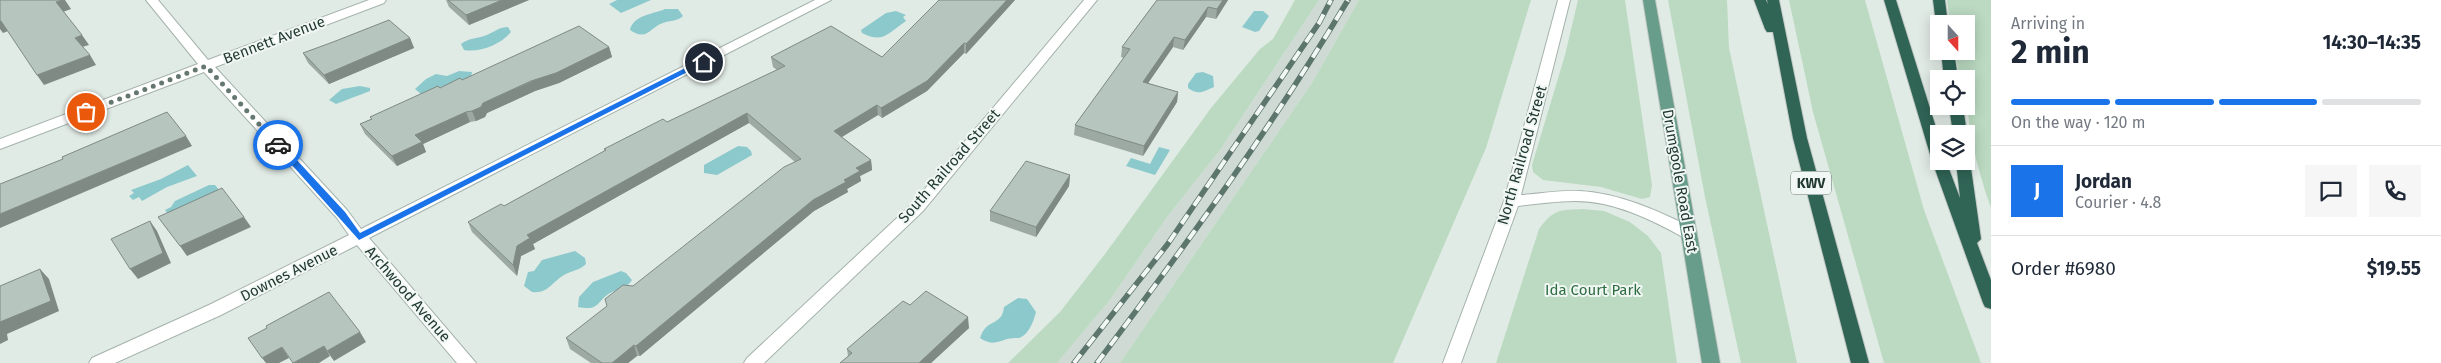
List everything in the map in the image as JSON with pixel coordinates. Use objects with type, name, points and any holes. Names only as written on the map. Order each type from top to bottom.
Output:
[{"type":"highway","points":[[1760,0],[1787,77]]},
{"type":"highway","name":"KWV","points":[[1773,0],[1787,77],[1814,196],[1860,363]]},
{"type":"highway","points":[[1890,0],[1930,131]]},
{"type":"highway","points":[[1939,0],[1941,15]]},
{"type":"highway","points":[[1942,170],[1991,303]]},
{"type":"highway","points":[[1964,170],[1975,263]]},
{"type":"main road","name":"Drumgoole Road East","points":[[1649,0],[1711,363]]},
{"type":"street","name":"Archwood Avenue","points":[[152,0],[206,66],[342,214],[359,237],[467,363]]},
{"type":"street","name":"Bennett Avenue","points":[[0,144],[380,0]]},
{"type":"street","name":"Downes Avenue","points":[[98,363],[215,310],[825,0]]},
{"type":"street","name":"South Railroad Street","points":[[753,363],[918,207],[1090,0]]},
{"type":"street","name":"North Railroad Street","points":[[1452,363],[1512,201],[1564,0]]},
{"type":"street","points":[[1512,201],[1565,196],[1603,199],[1635,207],[1689,233]]},
{"type":"shaded area","points":[[1319,0],[1359,0],[1312,83],[1120,363],[1057,363],[1109,301],[1167,217],[1220,150]]},
{"type":"green space","points":[[1295,0],[1319,0],[1220,150],[1167,217],[1109,301],[1057,363],[1008,363],[1060,312],[1105,254],[1211,108],[1260,49],[1273,39]]},
{"type":"green space","points":[[1359,0],[1531,0],[1486,148],[1393,363],[1120,363],[1312,83]]},
{"type":"green space","points":[[1578,0],[1625,0],[1652,185],[1650,197],[1642,199],[1601,187],[1543,180],[1533,172],[1532,165],[1565,55]]},
{"type":"green space","points":[[1668,0],[1727,0],[1729,48],[1797,363],[1741,363],[1705,197]]},
{"type":"green space","points":[[1789,0],[1865,0],[1924,210],[1981,363],[1884,363],[1813,112]]},
{"type":"green space","points":[[1947,0],[1991,0],[1991,208],[1975,152],[1975,125],[1970,125],[1968,115],[1975,115],[1975,70],[1958,70],[1957,60],[1975,60],[1975,15],[1949,15]]},
{"type":"green space","name":"Ida Court Park","points":[[1562,210],[1604,211],[1630,222],[1648,236],[1661,253],[1677,363],[1496,363],[1539,229],[1553,214]]},
{"type":"water","points":[[617,0],[651,0],[621,13],[609,4]]},
{"type":"water","points":[[665,9],[678,9],[683,16],[659,25],[648,33],[640,35],[630,30],[639,18]]},
{"type":"water","points":[[896,11],[906,15],[903,17],[906,21],[890,33],[885,36],[875,37],[862,33],[861,30],[886,13]]},
{"type":"water","points":[[1254,11],[1263,11],[1269,16],[1259,31],[1255,32],[1242,27]]},
{"type":"water","points":[[508,27],[511,32],[490,47],[470,51],[464,50],[461,44],[468,40],[485,36],[500,28]]},
{"type":"water","points":[[459,71],[472,72],[471,77],[421,94],[415,89],[426,79],[436,74],[447,76]]},
{"type":"water","points":[[1203,72],[1213,76],[1214,87],[1198,92],[1188,88],[1188,84],[1196,73]]},
{"type":"water","points":[[360,86],[370,88],[370,91],[336,104],[329,100],[342,89]]},
{"type":"water","points":[[738,146],[747,147],[752,155],[717,175],[704,173],[704,165]]},
{"type":"water","points":[[1159,147],[1170,150],[1155,175],[1126,166],[1131,158],[1150,164]]},
{"type":"water","points":[[188,165],[197,176],[167,187],[142,201],[139,197],[133,200],[129,196],[134,193],[131,190],[161,179]]},
{"type":"water","points":[[209,185],[215,185],[220,191],[168,214],[165,210],[171,207],[175,201]]},
{"type":"water","points":[[575,251],[585,258],[586,264],[564,275],[542,291],[532,292],[524,286],[528,272],[534,271],[542,260]]},
{"type":"water","points":[[621,271],[626,273],[632,280],[627,285],[607,295],[591,308],[578,307],[579,297],[593,282]]},
{"type":"water","points":[[1018,298],[1027,299],[1036,312],[1026,334],[1019,338],[994,343],[980,338],[986,327],[1000,317],[1004,307]]},
{"type":"building","points":[[0,0],[63,0],[56,2],[82,35],[75,38],[90,55],[37,75],[0,21]]},
{"type":"building","points":[[448,0],[502,0],[466,15]]},
{"type":"building","points":[[939,0],[1007,0],[966,44],[964,43],[927,81],[881,108],[877,105],[834,131],[871,160],[856,168],[860,171],[844,180],[846,182],[813,200],[636,346],[634,345],[612,363],[602,363],[566,338],[607,306],[605,299],[623,285],[633,286],[784,167],[801,159],[747,113],[527,235],[530,238],[517,246],[513,265],[468,222],[501,204],[504,206],[606,150],[604,149],[663,119],[667,122],[785,66],[771,57],[831,26],[882,57]]},
{"type":"building","points":[[1157,0],[1223,0],[1217,9],[1208,7],[1185,40],[1174,37],[1143,82],[1178,92],[1144,146],[1075,125],[1130,49],[1122,47]]},
{"type":"building","points":[[389,20],[410,38],[324,75],[303,53],[333,42]]},
{"type":"building","points":[[579,26],[609,47],[556,73],[531,81],[483,103],[481,107],[415,135],[422,142],[392,156],[360,124],[372,119],[370,117],[438,86],[440,88],[460,78],[462,80]]},
{"type":"building","points":[[167,112],[186,136],[0,214],[0,184],[63,159],[62,157]]},
{"type":"building","points":[[1026,161],[1070,175],[1036,227],[990,211]]},
{"type":"building","points":[[222,188],[244,217],[180,246],[158,217]]},
{"type":"building","points":[[150,221],[163,253],[130,269],[111,239]]},
{"type":"building","points":[[40,269],[51,301],[0,322],[0,286]]},
{"type":"building","points":[[926,291],[968,317],[919,363],[840,363],[852,353],[847,349],[903,301],[910,305]]},
{"type":"building","points":[[329,292],[360,332],[327,351],[324,346],[293,363],[282,347],[262,358],[248,338],[267,328],[266,326]]},
{"type":"railway","points":[[1074,363],[1167,245],[1319,23],[1331,0]]},
{"type":"railway","points":[[1097,363],[1259,140],[1348,0]]},
{"type":"way so far","points":[[86,112],[206,66],[278,145]]},
{"type":"route","points":[[278,145],[342,214],[359,237],[704,62]]}]
